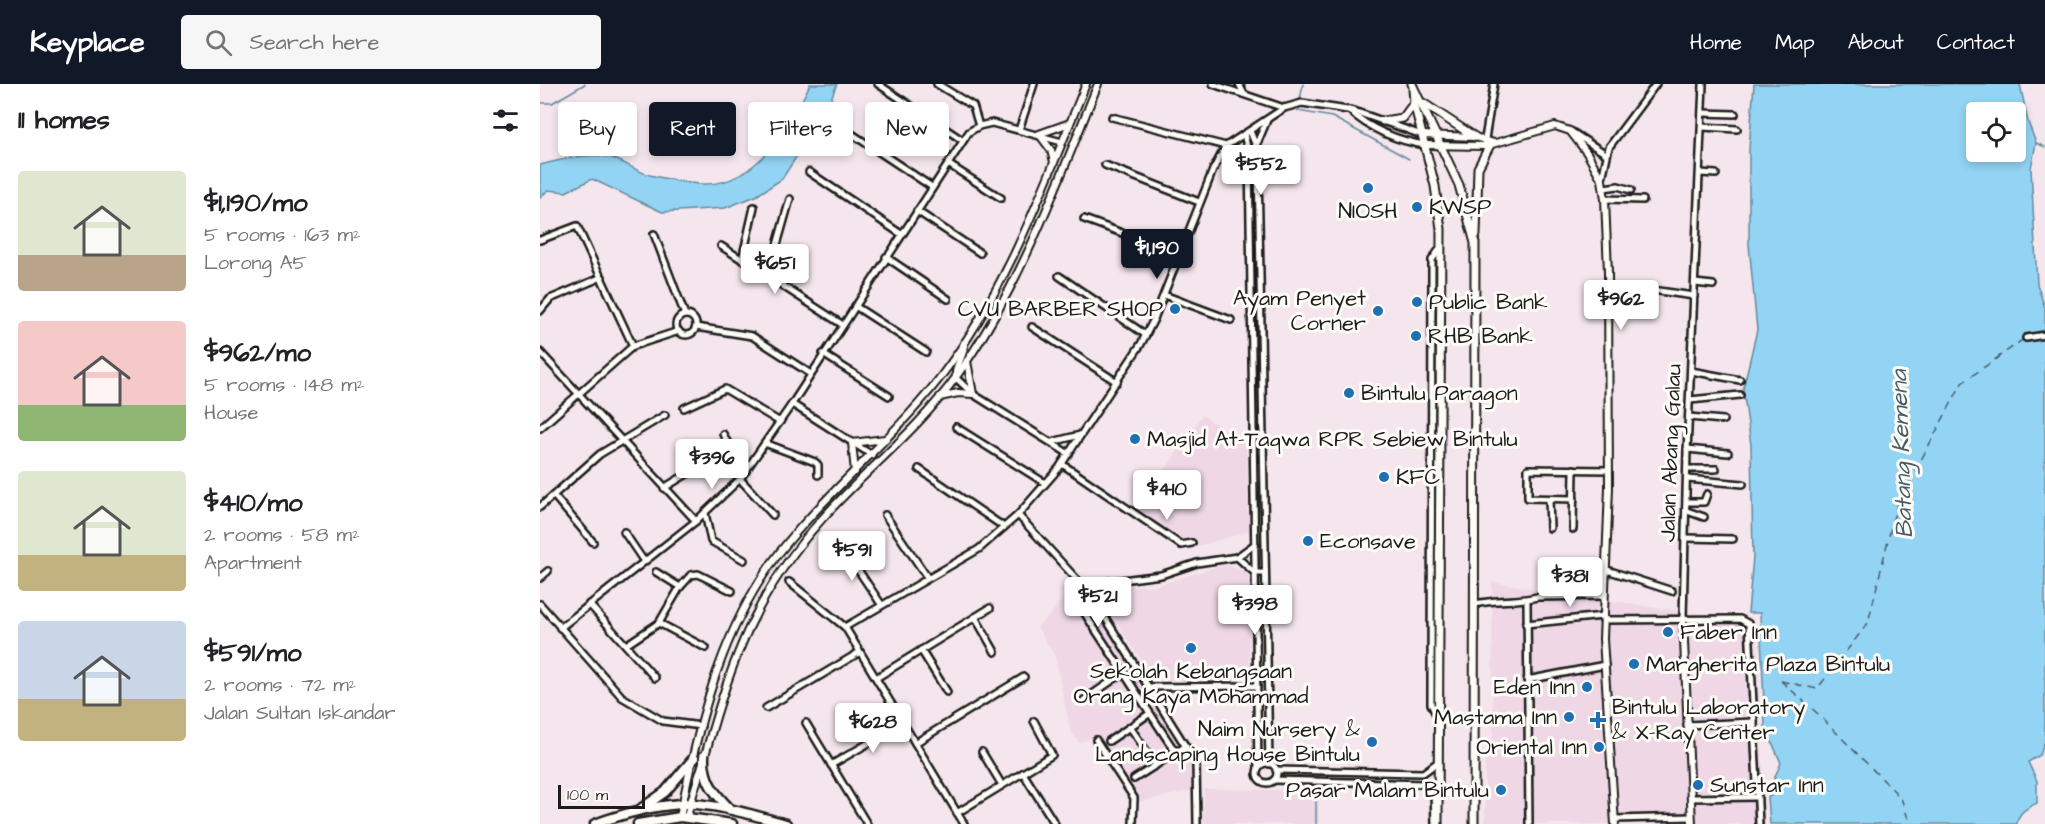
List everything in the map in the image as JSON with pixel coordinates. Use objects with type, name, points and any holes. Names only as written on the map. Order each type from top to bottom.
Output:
[{"type":"main road","points":[[1412,85],[1435,186],[1441,247],[1436,824]]},
{"type":"main road","points":[[1416,101],[1459,185],[1475,243]]},
{"type":"main road","points":[[1383,121],[1403,118],[1416,101]]},
{"type":"main road","points":[[1416,101],[1475,137]]},
{"type":"main road","points":[[1474,824],[1475,243],[1478,168],[1489,142]]},
{"type":"main road","points":[[705,756],[706,777],[715,794],[730,810]]},
{"type":"main road","points":[[633,813],[665,792],[694,758]]},
{"type":"main road","points":[[595,824],[633,813],[686,804],[730,810],[786,824]]},
{"type":"main road","points":[[645,823],[682,820],[729,824]]},
{"type":"street","points":[[878,84],[962,140]]},
{"type":"street","points":[[937,84],[973,106],[979,126]]},
{"type":"street","points":[[1019,130],[1034,84]]},
{"type":"street","points":[[682,820],[701,726],[722,653],[752,593],[789,540],[872,455],[938,380],[964,343],[1003,278],[1086,84]]},
{"type":"street","points":[[686,804],[705,756],[733,661],[764,596],[822,520],[891,450],[956,378],[1013,283],[1044,220],[1098,84]]},
{"type":"street","points":[[1213,84],[1229,87],[1284,108]]},
{"type":"street","points":[[1239,84],[1244,94]]},
{"type":"street","points":[[1489,142],[1494,84]]},
{"type":"street","points":[[1602,180],[1606,154],[1632,113],[1656,84]]},
{"type":"street","name":"Jalan Abang Galau","points":[[1692,820],[1683,618],[1703,84]]},
{"type":"street","points":[[845,627],[927,577],[979,549],[1018,515],[1062,464],[1146,335],[1164,295],[1199,202],[1226,146],[1284,108],[1302,103],[1348,109],[1422,135],[1475,137],[1489,142]]},
{"type":"street","points":[[1348,109],[1357,118],[1385,133],[1405,142],[1425,146],[1489,142],[1555,126],[1570,131],[1606,154]]},
{"type":"street","points":[[1702,113],[1735,114]]},
{"type":"street","points":[[1112,117],[1226,146]]},
{"type":"street","points":[[1268,119],[1256,146],[1269,764],[1276,770],[1423,773],[1438,762]]},
{"type":"street","points":[[560,628],[643,560],[696,521],[740,479],[767,444],[962,140],[979,126],[992,123],[1039,134],[1062,142],[1067,150],[1065,166]]},
{"type":"street","points":[[1039,134],[1070,123]]},
{"type":"street","points":[[1702,126],[1737,129]]},
{"type":"street","points":[[1570,131],[1587,153],[1602,180],[1605,199],[1609,470],[1607,570],[1603,596],[1603,618],[1615,821],[1692,820]]},
{"type":"street","points":[[1247,133],[1256,146]]},
{"type":"street","points":[[1247,133],[1258,777],[1262,782],[1268,783],[1274,780],[1425,784],[1434,791],[1436,824]]},
{"type":"street","points":[[1039,134],[1051,150],[1054,162]]},
{"type":"street","points":[[853,135],[932,187]]},
{"type":"street","points":[[1236,139],[1249,155]]},
{"type":"street","points":[[948,164],[1001,198]]},
{"type":"street","points":[[1105,165],[1199,202]]},
{"type":"street","points":[[809,172],[901,234]]},
{"type":"street","points":[[1700,173],[1716,174]]},
{"type":"street","points":[[1604,188],[1618,186],[1631,190]]},
{"type":"street","points":[[768,277],[790,199]]},
{"type":"street","points":[[1605,199],[1643,200]]},
{"type":"street","points":[[742,260],[754,207]]},
{"type":"street","points":[[916,211],[980,253]]},
{"type":"street","points":[[1084,219],[1179,254]]},
{"type":"street","points":[[540,240],[578,226],[633,346]]},
{"type":"street","points":[[654,234],[685,315],[693,318],[696,327]]},
{"type":"street","points":[[721,246],[843,325]]},
{"type":"street","points":[[886,257],[948,299]]},
{"type":"street","points":[[1059,276],[1146,335]]},
{"type":"street","points":[[540,311],[550,299],[602,277]]},
{"type":"street","points":[[1695,283],[1713,285]]},
{"type":"street","points":[[1652,290],[1694,296]]},
{"type":"street","points":[[1164,295],[1231,320]]},
{"type":"street","points":[[855,306],[926,352]]},
{"type":"street","points":[[679,331],[677,321],[685,315]]},
{"type":"street","points":[[540,428],[633,346],[679,331],[689,334],[696,327]]},
{"type":"street","points":[[696,327],[752,336],[811,374]]},
{"type":"street","points":[[1032,327],[1117,382]]},
{"type":"street","points":[[2026,338],[2045,335]]},
{"type":"street","points":[[964,343],[964,351],[955,369],[956,378],[973,394],[1069,454]]},
{"type":"street","points":[[540,352],[696,521]]},
{"type":"street","points":[[823,354],[889,396]]},
{"type":"street","points":[[967,360],[973,394]]},
{"type":"street","points":[[1691,371],[1740,380]]},
{"type":"street","points":[[684,408],[725,389],[780,422]]},
{"type":"street","points":[[939,398],[958,393],[973,394]]},
{"type":"street","points":[[1690,400],[1740,395]]},
{"type":"street","points":[[792,404],[872,455],[891,450]]},
{"type":"street","points":[[540,507],[620,440],[665,415]]},
{"type":"street","points":[[1689,417],[1723,420]]},
{"type":"street","points":[[956,427],[1046,483]]},
{"type":"street","points":[[723,434],[738,462],[746,471]]},
{"type":"street","points":[[1050,442],[1065,441],[1081,435]]},
{"type":"street","points":[[852,443],[864,444],[886,439]]},
{"type":"street","points":[[852,443],[855,472]]},
{"type":"street","points":[[767,444],[815,462],[818,465],[818,475]]},
{"type":"street","points":[[1688,449],[1728,453]]},
{"type":"street","points":[[1062,464],[1181,544],[1192,543]]},
{"type":"street","points":[[664,488],[695,469]]},
{"type":"street","points":[[919,469],[1004,527]]},
{"type":"street","points":[[1574,499],[1528,498],[1528,469],[1609,470]]},
{"type":"street","points":[[1573,529],[1574,469]]},
{"type":"street","points":[[1687,469],[1716,469]]},
{"type":"street","points":[[740,479],[773,514]]},
{"type":"street","points":[[1687,479],[1743,484]]},
{"type":"street","points":[[1687,502],[1704,502],[1707,494]]},
{"type":"street","points":[[554,496],[593,542]]},
{"type":"street","points":[[1549,499],[1550,528]]},
{"type":"street","points":[[1083,585],[1161,575],[1204,561],[1237,557],[1255,543],[1259,502],[1264,500]]},
{"type":"street","points":[[1687,512],[1704,517]]},
{"type":"street","points":[[705,513],[711,541],[744,560]]},
{"type":"street","points":[[885,515],[927,577]]},
{"type":"street","points":[[1018,515],[1091,595],[1186,746],[1198,768],[1197,824]]},
{"type":"street","points":[[624,532],[643,560]]},
{"type":"street","points":[[1686,538],[1733,539]]},
{"type":"street","points":[[842,546],[881,604]]},
{"type":"street","points":[[1237,557],[1255,573],[1265,573]]},
{"type":"street","points":[[1607,570],[1672,591]]},
{"type":"street","points":[[540,578],[548,572]]},
{"type":"street","points":[[656,572],[680,587]]},
{"type":"street","points":[[626,645],[659,623],[687,577],[698,574],[732,591]]},
{"type":"street","points":[[789,582],[845,627],[964,824]]},
{"type":"street","points":[[1091,595],[1078,603],[1176,753]]},
{"type":"street","points":[[1475,604],[1494,601],[1527,601],[1537,597],[1603,596]]},
{"type":"street","points":[[1527,601],[1528,824]]},
{"type":"street","points":[[540,604],[608,684],[640,710],[663,721],[701,726]]},
{"type":"street","points":[[589,604],[655,678]]},
{"type":"street","points":[[876,678],[990,608]]},
{"type":"street","points":[[975,617],[995,652]]},
{"type":"street","points":[[1526,624],[1603,618],[1740,619],[1749,624],[1759,824]]},
{"type":"street","points":[[659,623],[706,648]]},
{"type":"street","points":[[921,650],[947,692]]},
{"type":"street","points":[[766,708],[860,652]]},
{"type":"street","points":[[1527,680],[1605,665]]},
{"type":"street","points":[[1084,700],[1123,673]]},
{"type":"street","points":[[915,743],[1024,677]]},
{"type":"street","points":[[1150,687],[1257,686]]},
{"type":"street","points":[[1109,741],[1149,714]]},
{"type":"street","points":[[957,813],[1052,754],[1034,721]]},
{"type":"street","points":[[1688,725],[1754,722]]},
{"type":"street","points":[[806,723],[867,824]]},
{"type":"street","points":[[831,765],[903,723]]},
{"type":"street","points":[[1130,727],[1156,765]]},
{"type":"street","points":[[1096,740],[1134,798],[1133,824]]},
{"type":"street","points":[[1134,779],[1186,746]]},
{"type":"street","points":[[982,752],[1002,785]]},
{"type":"street","points":[[1258,768],[1269,764]]},
{"type":"street","points":[[1274,780],[1276,770]]},
{"type":"street","points":[[1023,772],[1055,824]]},
{"type":"street","points":[[1691,798],[1758,797]]},
{"type":"shaded area","points":[[1202,415],[1246,444],[1249,531],[1192,548],[1139,509]]},
{"type":"shaded area","name":"Sekolah Kebangsaan Orang Kaya Mohammad","points":[[1225,564],[1244,571],[1251,578],[1249,682],[1153,679],[1105,604],[1104,587],[1155,586]]},
{"type":"shaded area","points":[[1492,582],[1756,623],[1765,824],[1485,824],[1485,755],[1493,755]]},
{"type":"shaded area","points":[[1073,583],[1093,605],[1194,770],[1193,790],[1139,802],[1095,736],[1079,743],[1070,730],[1055,656],[1037,627],[1052,613]]},
{"type":"shaded area","points":[[1204,789],[1319,791],[1319,824],[1203,824]]},
{"type":"water","points":[[810,84],[837,84],[830,102],[801,102]]},
{"type":"water","name":"Batang Kemena","points":[[1754,84],[2020,84],[2024,102],[1966,102],[1966,162],[2026,162],[2026,112],[2036,143],[2031,168],[2037,284],[2045,308],[2045,741],[2040,755],[2028,762],[2037,781],[2037,803],[2021,813],[2017,824],[1770,824],[1768,797],[1771,796],[1772,783],[1781,763],[1765,726],[1760,613],[1748,613],[1753,557],[1751,445],[1743,389],[1757,330],[1749,244],[1749,149]]},
{"type":"water","points":[[604,156],[645,174],[705,184],[724,182],[741,174],[763,156],[797,156],[782,179],[756,196],[725,208],[662,212],[592,179],[566,192],[548,190],[540,198],[540,165],[566,159]]},
{"type":"waterway","points":[[540,103],[552,103],[585,84]]},
{"type":"waterway","points":[[1300,100],[1303,84]]},
{"type":"waterway","points":[[1299,105],[1298,111],[1332,117],[1409,159]]},
{"type":"waterway","points":[[2036,143],[2045,147]]},
{"type":"waterway","points":[[1316,795],[1316,824]]},
{"type":"ferry route","points":[[1781,681],[1817,689],[1868,623],[1896,507],[1962,383],[2025,338]]},
{"type":"ferry route","points":[[1781,681],[1817,713],[1901,798],[1910,824]]},
{"type":"place","name":"NIOSH","points":[[1368,188]]},
{"type":"place","name":"KWSP","points":[[1417,207]]},
{"type":"place","name":"Public Bank","points":[[1417,302]]},
{"type":"place","name":"CVU BARBER SHOP","points":[[1175,309]]},
{"type":"place","name":"Ayam Penyet Corner","points":[[1378,311]]},
{"type":"place","name":"RHB Bank","points":[[1416,336]]},
{"type":"place","name":"Bintulu Paragon","points":[[1349,393]]},
{"type":"place","name":"Masjid At-Taqwa RPR Sebiew Bintulu","points":[[1135,439]]},
{"type":"place","name":"KFC","points":[[1384,477]]},
{"type":"place","name":"Econsave","points":[[1308,541]]},
{"type":"place","name":"Faber Inn","points":[[1668,632]]},
{"type":"place","name":"Sekolah Kebangsaan Orang Kaya Mohammad","points":[[1191,648]]},
{"type":"place","name":"Margherita Plaza Bintulu","points":[[1634,664]]},
{"type":"place","name":"Eden Inn","points":[[1587,687]]},
{"type":"place","name":"Mastama Inn","points":[[1569,717]]},
{"type":"place","name":"Bintulu Laboratory & X-Ray Center","points":[[1598,720]]},
{"type":"place","name":"Naim Nursery & Landscaping House Bintulu","points":[[1372,742]]},
{"type":"place","name":"Oriental Inn","points":[[1599,747]]},
{"type":"place","name":"Sunstar Inn","points":[[1698,785]]},
{"type":"place","name":"Pasar Malam Bintulu","points":[[1501,790]]}]
